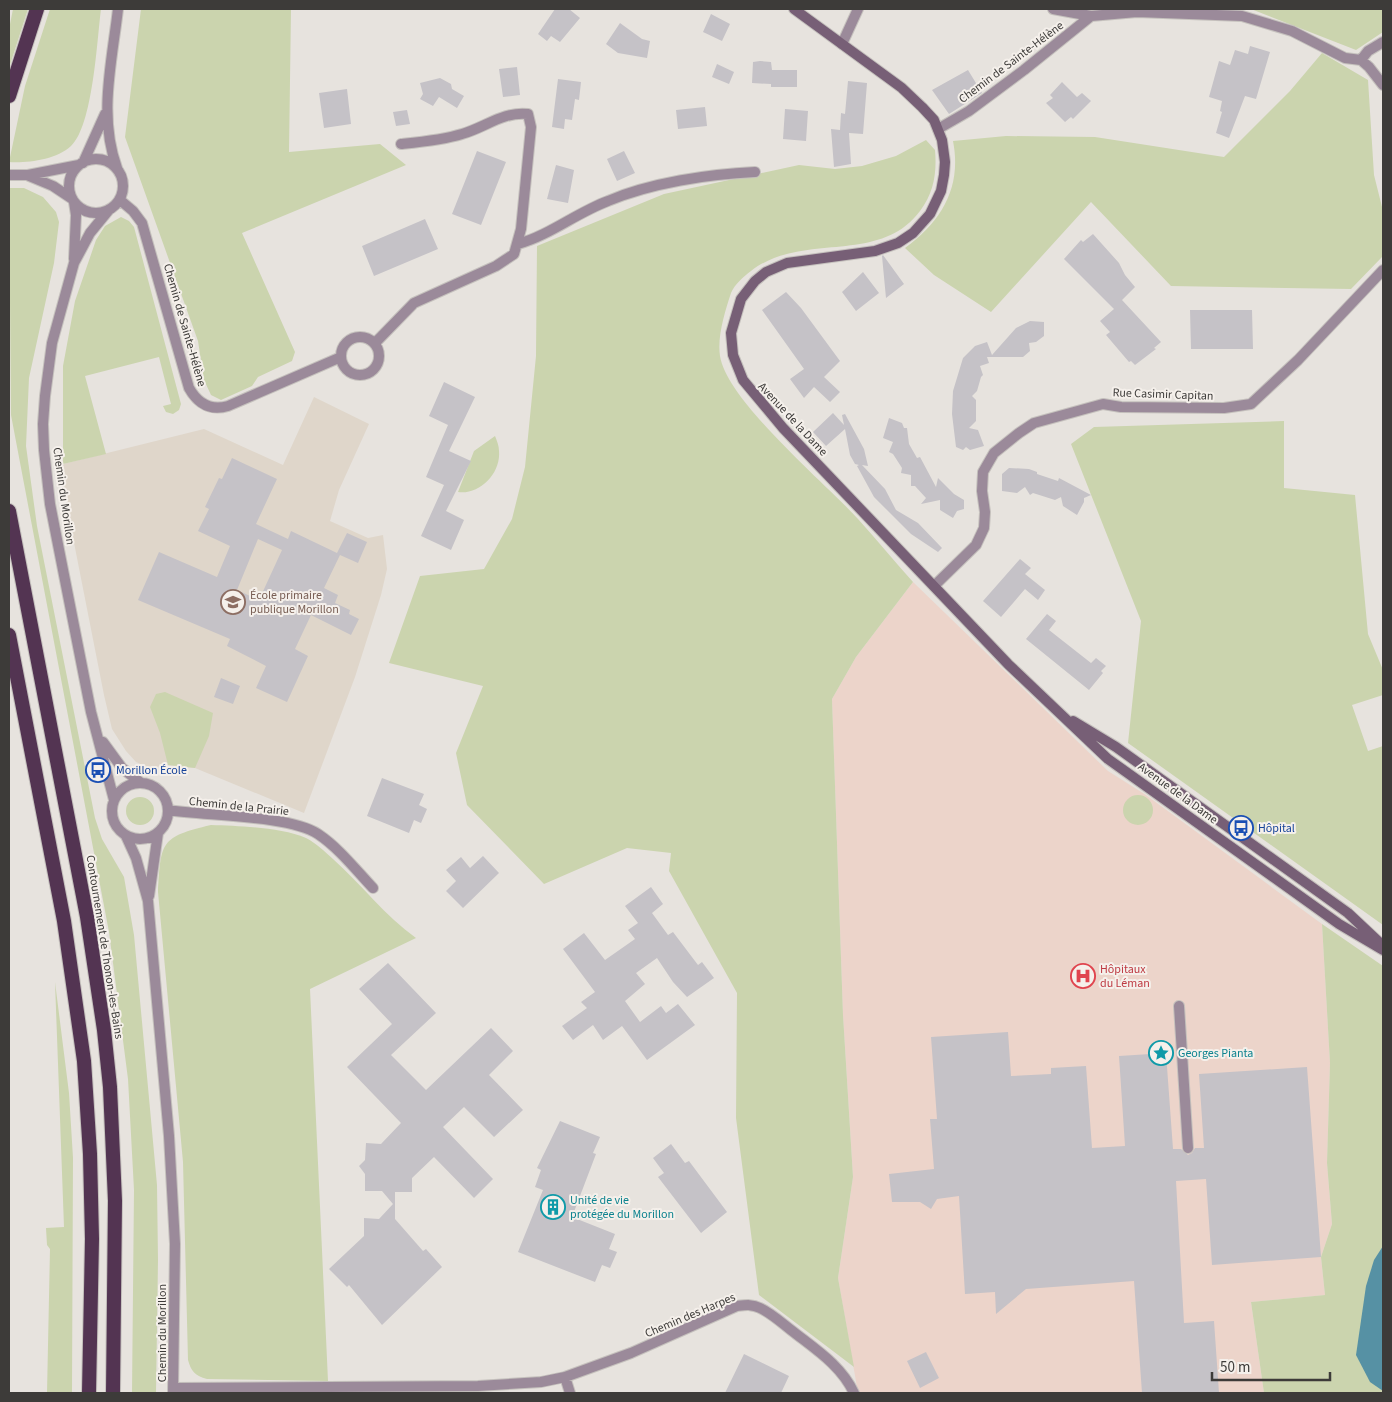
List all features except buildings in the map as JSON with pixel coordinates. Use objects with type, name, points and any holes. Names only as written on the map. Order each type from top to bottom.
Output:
[{"type":"highway","points":[[9,96],[37,9]]},
{"type":"highway","name":"Contournement de Thonon-les-Bains","points":[[9,511],[87,917],[104,1030],[110,1087],[115,1201],[113,1393]]},
{"type":"highway","points":[[9,634],[64,922],[84,1061],[90,1154],[92,1239],[89,1393]]},
{"type":"main road","name":"Avenue de la Dame","points":[[794,9],[908,94],[928,113],[938,129],[945,153],[944,175],[937,200],[919,227],[906,238],[887,248],[794,262],[766,272],[750,286],[741,299],[733,323],[731,342],[739,372],[756,398],[1008,664],[1064,715],[1108,759],[1339,924],[1383,948]]},
{"type":"main road","name":"Avenue de la Dame","points":[[1064,715],[1116,747],[1348,913],[1383,948]]},
{"type":"street","points":[[28,175],[53,186],[89,213],[108,211],[120,200],[123,187],[110,150],[106,113],[118,9]]},
{"type":"street","points":[[842,44],[858,9]]},
{"type":"street","points":[[1053,9],[1091,16],[1137,12],[1242,16],[1292,31],[1345,58],[1361,60],[1383,85]]},
{"type":"street","name":"Chemin de Sainte-Hélène","points":[[938,129],[1016,76],[1091,16]]},
{"type":"street","points":[[1361,60],[1368,51],[1383,42]]},
{"type":"street","points":[[375,342],[414,304],[496,266],[514,254],[518,244],[531,138],[528,114],[515,112],[462,134],[425,142],[401,144]]},
{"type":"street","points":[[72,200],[69,188],[70,178],[81,164],[106,113]]},
{"type":"street","points":[[12,175],[28,175],[98,159],[109,162],[117,169]]},
{"type":"street","points":[[518,244],[538,238],[615,198],[655,186],[755,172]]},
{"type":"street","name":"Chemin du Morillon","points":[[72,200],[76,216],[74,263],[50,353],[44,396],[44,450],[50,504],[91,712],[114,800]]},
{"type":"street","name":"Chemin de Sainte-Hélène","points":[[120,200],[133,211],[142,224],[189,388],[199,402],[213,408],[228,406],[341,357]]},
{"type":"street","name":"Chemin du Morillon","points":[[74,263],[97,223],[108,211]]},
{"type":"street","name":"Rue Casimir Capitan","points":[[934,586],[976,544],[984,528],[983,472],[994,453],[1018,432],[1034,423],[1103,404],[1120,408],[1224,408],[1252,404],[1298,360],[1383,270]]},
{"type":"street","points":[[360,336],[375,342],[380,356],[375,369],[362,375],[350,372],[345,368],[341,357],[346,343],[360,336]]},
{"type":"street","name":"Chemin du Morillon","points":[[96,732],[118,764],[141,783]]},
{"type":"street","points":[[141,783],[160,791],[168,810],[166,823],[158,833],[142,840],[126,836],[117,828],[112,812],[114,800],[126,787],[141,783]]},
{"type":"street","name":"Chemin de la Prairie","points":[[168,810],[280,821],[304,826],[327,840],[373,888]]},
{"type":"street","name":"Chemin du Morillon","points":[[148,901],[158,833]]},
{"type":"street","name":"Chemin du Morillon","points":[[126,836],[136,858],[148,901],[173,1186],[175,1244],[173,1391],[489,1390],[565,1377]]},
{"type":"street","points":[[1179,1006],[1188,1148]]},
{"type":"street","name":"Chemin des Harpes","points":[[565,1377],[640,1350],[737,1306],[750,1304],[778,1320],[830,1360],[854,1393]]},
{"type":"street","points":[[565,1377],[570,1393]]},
{"type":"shaded area","name":"École primaire publique Morillon","points":[[314,397],[369,424],[339,490],[330,521],[368,538],[383,535],[387,569],[381,595],[355,677],[304,813],[195,768],[168,765],[149,768],[136,762],[126,751],[112,729],[104,695],[65,497],[63,464],[204,429],[283,465]]},
{"type":"shaded area","name":"Hôpitaux du Léman","points":[[913,582],[1108,771],[1146,795],[1322,924],[1330,1063],[1327,1163],[1332,1224],[1321,1257],[1325,1295],[1251,1302],[1264,1393],[858,1393],[838,1278],[853,1177],[843,1015],[832,699],[856,657]]},
{"type":"green space","points":[[13,9],[28,9],[9,68],[9,29]]},
{"type":"green space","points":[[50,9],[101,9],[93,82],[84,121],[78,136],[71,146],[58,155],[41,160],[9,162],[25,86]]},
{"type":"green space","points":[[141,9],[291,9],[289,152],[380,144],[406,165],[242,233],[295,352],[292,361],[258,377],[252,386],[221,400],[211,395],[204,380],[198,341],[125,137]]},
{"type":"green space","points":[[1251,9],[1383,9],[1383,32],[1356,50]]},
{"type":"green space","points":[[1322,53],[1368,80],[1374,175],[1383,211],[1383,256],[1351,289],[1171,286],[1091,202],[991,312],[934,275],[905,248],[929,226],[946,202],[952,188],[954,173],[953,141],[1006,136],[1095,137],[1224,157],[1290,91]]},
{"type":"green space","points":[[926,140],[935,150],[934,182],[929,197],[920,211],[903,228],[883,238],[862,244],[793,252],[771,259],[751,271],[731,293],[724,316],[719,349],[727,374],[758,418],[858,519],[913,582],[856,657],[832,699],[843,1015],[853,1177],[838,1278],[854,1367],[759,1295],[736,1118],[737,993],[669,871],[671,853],[627,848],[544,884],[467,805],[456,753],[483,686],[389,663],[420,576],[484,569],[512,519],[525,467],[536,356],[537,246],[664,194],[799,165],[835,169],[862,166],[896,156]]},
{"type":"green space","points":[[9,188],[24,188],[43,197],[56,212],[59,222],[54,263],[29,378],[26,446],[37,526],[95,818],[102,839],[124,877],[134,935],[157,1185],[156,1393],[132,1393],[134,1190],[128,1079],[109,932],[11,415]]},
{"type":"green space","points":[[121,217],[129,221],[134,227],[181,404],[179,410],[173,414],[166,412],[163,406],[171,404],[159,357],[85,376],[106,454],[63,464],[63,366],[75,301],[96,240],[105,226]]},
{"type":"green space","points":[[1284,421],[1284,488],[1355,495],[1368,634],[1383,670],[1383,695],[1352,705],[1368,751],[1383,746],[1383,925],[1128,743],[1141,621],[1071,444],[1094,427]]},
{"type":"green space","points":[[495,436],[499,447],[499,459],[492,475],[474,490],[458,492],[474,451]]},
{"type":"green space","points":[[165,692],[213,713],[209,736],[195,768],[168,765],[160,733],[150,707],[156,694]]},
{"type":"green space","points":[[1138,795],[1148,800],[1153,810],[1148,820],[1138,825],[1128,820],[1123,810],[1128,800]]},
{"type":"green space","points":[[140,797],[150,801],[154,811],[150,821],[140,825],[130,821],[126,811],[130,801]]},
{"type":"green space","points":[[211,825],[272,829],[306,838],[317,845],[344,869],[394,920],[416,938],[310,989],[328,1381],[207,1379],[194,1372],[188,1360],[183,1162],[158,892],[160,862],[167,844],[173,838],[182,834]]},
{"type":"green space","points":[[1322,924],[1383,966],[1383,1393],[1264,1393],[1251,1302],[1325,1295],[1321,1257],[1332,1224],[1327,1163],[1330,1063]]},
{"type":"green space","points":[[55,982],[69,1093],[73,1158],[72,1393],[47,1393],[50,1249],[47,1245],[46,1228],[64,1227]]},
{"type":"water","points":[[1383,1246],[1383,1391],[1370,1382],[1356,1355],[1366,1286],[1374,1260]]},
{"type":"place","name":"École primaire publique Morillon","points":[[233,602]]},
{"type":"place","name":"Morillon École","points":[[98,770]]},
{"type":"place","name":"Hôpital","points":[[1241,828]]},
{"type":"place","name":"Hôpitaux du Léman","points":[[1083,976]]},
{"type":"place","name":"Georges Pianta","points":[[1161,1053]]},
{"type":"place","name":"Unité de vie protégée du Morillon","points":[[553,1207]]}]
